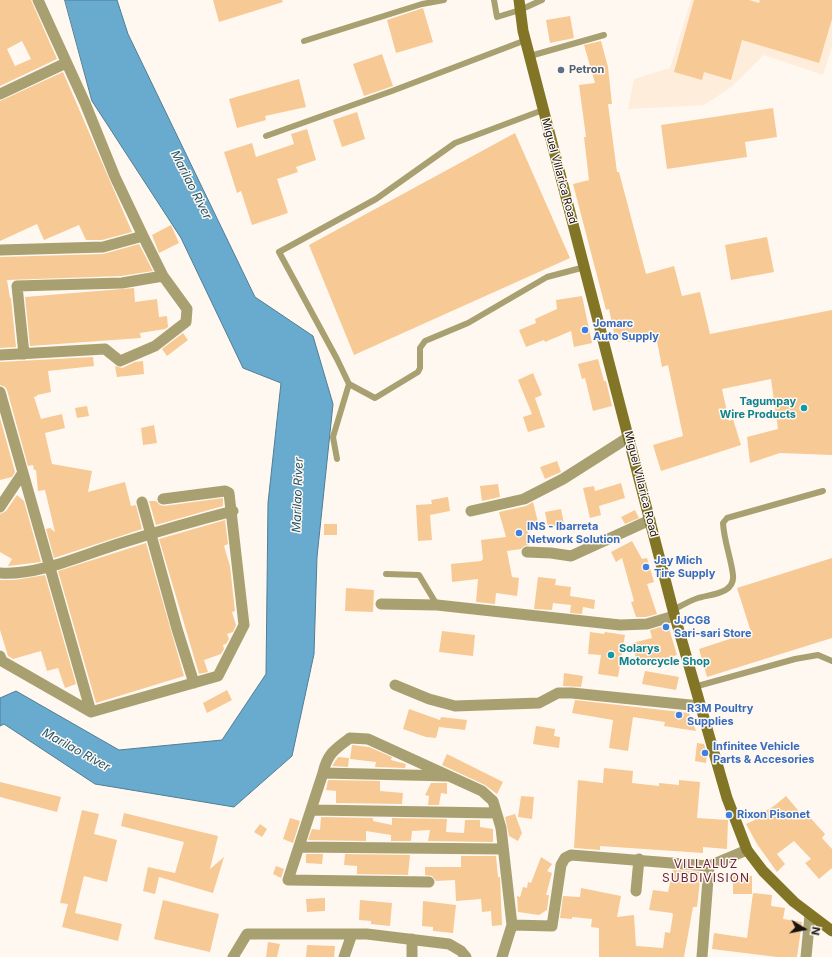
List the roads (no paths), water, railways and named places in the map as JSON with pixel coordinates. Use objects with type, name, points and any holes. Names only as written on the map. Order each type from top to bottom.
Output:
[{"type":"main road","name":"Miguel Villarica Road","points":[[520,5],[526,40],[543,110],[674,613],[727,798],[747,850],[763,871],[794,902],[832,931]]},
{"type":"street","points":[[0,355],[105,349],[120,361],[156,346],[186,322],[187,309],[163,276],[143,236],[115,177],[85,103],[38,0]]},
{"type":"street","points":[[0,94],[66,63]]},
{"type":"street","points":[[0,250],[103,247],[143,236]]},
{"type":"street","points":[[24,354],[17,286],[122,282],[163,276]]},
{"type":"street","points":[[0,392],[22,474],[91,712]]},
{"type":"street","points":[[471,511],[524,499],[563,479],[629,437]]},
{"type":"street","points":[[0,507],[22,474]]},
{"type":"street","points":[[0,656],[2,661],[91,712],[218,676],[244,625],[233,511],[228,492],[163,499]]},
{"type":"street","points":[[142,502],[194,683]]},
{"type":"street","points":[[0,573],[14,574],[49,566],[150,533],[233,511]]},
{"type":"street","points":[[527,552],[571,556],[650,520]]},
{"type":"street","points":[[381,604],[436,605],[620,625],[647,624],[674,613]]},
{"type":"street","points":[[395,685],[429,699],[455,706],[539,703],[558,693],[572,692],[700,706]]},
{"type":"street","points":[[429,882],[288,880],[312,810],[326,759],[336,748],[350,738],[368,740],[482,791],[493,801],[503,849],[512,925],[502,957]]},
{"type":"street","points":[[323,773],[449,776]]},
{"type":"street","points":[[312,810],[496,813]]},
{"type":"street","points":[[299,847],[503,849]]},
{"type":"street","points":[[512,925],[552,926],[558,883],[565,858],[571,855],[639,859],[710,866],[747,850]]},
{"type":"street","points":[[636,891],[639,859]]},
{"type":"street","points":[[702,957],[710,866]]},
{"type":"street","points":[[806,957],[810,915]]},
{"type":"street","points":[[233,957],[247,934],[352,934],[449,944],[461,951],[466,957]]},
{"type":"street","points":[[344,957],[352,934]]},
{"type":"street","points":[[412,939],[412,957]]},
{"type":"lane","points":[[304,41],[422,4],[444,0]]},
{"type":"lane","points":[[494,0],[497,17],[520,5],[542,0]]},
{"type":"lane","points":[[530,56],[604,36]]},
{"type":"lane","points":[[266,136],[392,91],[526,40]]},
{"type":"lane","points":[[543,110],[455,143],[376,199],[280,252],[349,384],[375,398],[418,372],[420,368],[420,348],[425,341],[468,323],[547,277],[585,267]]},
{"type":"lane","points":[[337,459],[333,437],[349,384]]},
{"type":"lane","points":[[674,613],[698,599],[725,591],[731,585],[734,577],[723,532],[723,523],[727,518],[823,491]]},
{"type":"lane","points":[[386,574],[419,575],[436,605]]},
{"type":"lane","points":[[694,687],[795,658],[818,655],[832,661]]},
{"type":"water","name":"Marilao River","points":[[65,0],[117,0],[128,34],[255,297],[313,336],[333,404],[317,557],[314,654],[292,756],[234,807],[95,784],[4,724],[0,726],[0,698],[16,691],[119,750],[222,740],[266,674],[268,503],[281,383],[243,368],[181,238],[92,101]]},
{"type":"place","name":"Petron","points":[[561,70]]},
{"type":"place","name":"Jomarc Auto Supply","points":[[585,330]]},
{"type":"place","name":"Tagumpay Wire Products","points":[[804,408]]},
{"type":"place","name":"INS - Ibarreta Network Solution","points":[[519,533]]},
{"type":"place","name":"Jay Mich Tire Supply","points":[[646,567]]},
{"type":"place","name":"JJCG8 Sari-sari Store","points":[[666,627]]},
{"type":"place","name":"Solarys Motorcycle Shop","points":[[611,655]]},
{"type":"place","name":"R3M Poultry Supplies","points":[[679,715]]},
{"type":"place","name":"Infinitee Vehicle Parts & Accesories","points":[[705,753]]},
{"type":"place","name":"Rixon Pisonet","points":[[729,815]]},
{"type":"district","name":"VILLALUZ SUBDIVISION","points":[[706,871]]}]
